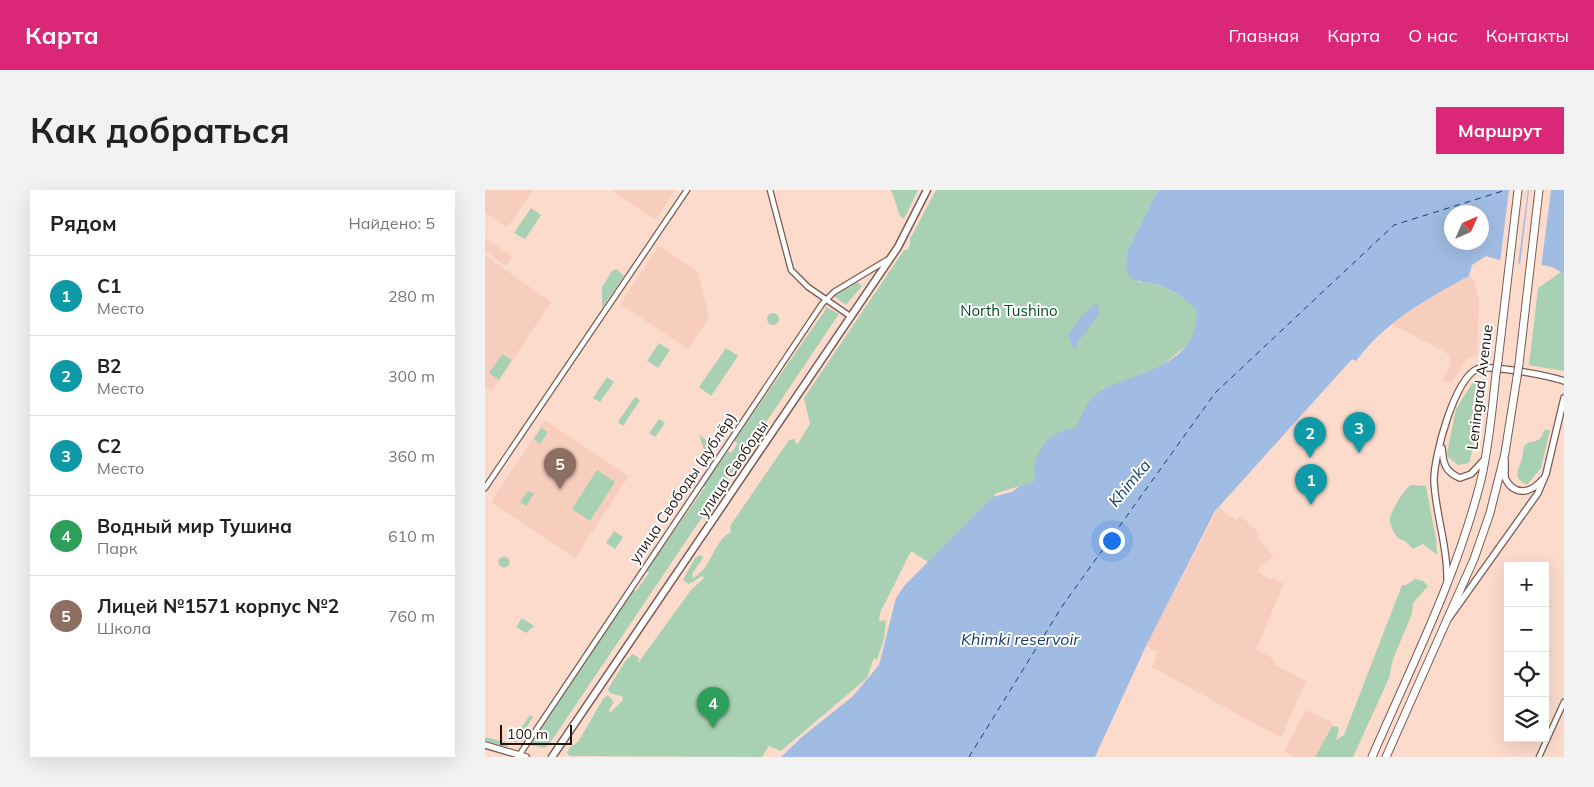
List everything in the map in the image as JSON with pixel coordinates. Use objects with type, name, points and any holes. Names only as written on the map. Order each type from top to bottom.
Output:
[{"type":"main road","name":"улица Свободы","points":[[552,757],[891,258],[910,226],[927,190]]},
{"type":"main road","name":"Leningrad Avenue","points":[[1372,757],[1447,582],[1471,516],[1485,457],[1518,190]]},
{"type":"main road","points":[[1386,757],[1473,559],[1490,513],[1505,452],[1519,364],[1539,190]]},
{"type":"street","points":[[485,488],[687,190]]},
{"type":"street","points":[[771,190],[789,266],[797,277],[850,316]]},
{"type":"street","name":"улица Свободы (дублёр)","points":[[518,756],[826,300],[834,292],[891,258]]},
{"type":"street","points":[[1447,582],[1447,561],[1434,478],[1450,408],[1472,372],[1486,367],[1529,373],[1564,381]]},
{"type":"street","points":[[1445,623],[1531,503],[1546,474],[1564,398]]},
{"type":"street","points":[[1441,444],[1445,467],[1449,472],[1460,478],[1478,470],[1485,457]]},
{"type":"street","points":[[1505,452],[1505,478],[1515,490],[1525,492],[1531,490],[1546,474]]},
{"type":"street","points":[[1539,757],[1564,702]]},
{"type":"street","points":[[485,745],[526,757]]},
{"type":"shaded area","points":[[485,190],[533,190],[507,228],[485,213]]},
{"type":"shaded area","points":[[611,190],[675,190],[656,220]]},
{"type":"shaded area","points":[[485,238],[512,256],[506,266],[485,251]]},
{"type":"shaded area","points":[[659,246],[698,272],[709,318],[688,349],[620,304]]},
{"type":"shaded area","points":[[485,255],[551,302],[492,391],[485,386]]},
{"type":"shaded area","points":[[1469,276],[1474,279],[1479,302],[1477,355],[1468,358],[1451,383],[1443,380],[1451,363],[1448,354],[1392,324],[1412,308]]},
{"type":"shaded area","points":[[545,420],[629,476],[575,558],[491,502]]},
{"type":"shaded area","points":[[1219,506],[1230,518],[1232,517],[1236,520],[1240,515],[1260,534],[1257,538],[1274,556],[1257,571],[1269,579],[1274,578],[1284,584],[1256,649],[1272,658],[1276,665],[1306,681],[1281,738],[1152,667],[1158,652],[1146,646]]},
{"type":"shaded area","points":[[1306,710],[1333,723],[1315,757],[1296,757],[1284,751]]},
{"type":"green space","points":[[891,190],[918,190],[904,219],[900,216]]},
{"type":"green space","name":"North Tushino","points":[[936,190],[1158,190],[1127,252],[1126,263],[1138,282],[1155,284],[1170,290],[1196,309],[1198,323],[1191,342],[1160,367],[1102,389],[1076,429],[1034,470],[1035,478],[1033,482],[997,493],[928,562],[911,551],[880,613],[879,621],[886,620],[884,639],[877,660],[874,658],[867,678],[781,751],[769,746],[762,757],[570,756],[567,753],[569,748],[578,742],[603,699],[608,695],[614,702],[609,710],[610,713],[623,700],[623,697],[610,693],[608,689],[626,660],[633,654],[639,658],[638,663],[691,590],[704,578],[702,576],[689,584],[683,580],[695,558],[700,555],[703,558],[692,574],[693,578],[704,568],[720,542],[731,532],[730,526],[789,440],[794,439],[797,445],[810,424],[804,398],[904,250],[907,250],[910,245],[910,239]]},
{"type":"green space","points":[[531,208],[541,215],[525,239],[514,233]]},
{"type":"green space","points":[[616,269],[624,276],[602,308],[602,287],[612,271]]},
{"type":"green space","points":[[1561,272],[1564,275],[1564,371],[1529,365],[1538,288]]},
{"type":"green space","points":[[858,282],[862,286],[846,305],[834,296]]},
{"type":"green space","points":[[824,306],[839,314],[548,746],[544,748],[530,745],[633,590],[636,591],[649,573],[646,571],[705,487],[703,486],[728,451],[731,453],[738,443],[734,441],[826,309]]},
{"type":"green space","points":[[771,313],[775,313],[779,319],[775,325],[771,325],[767,321],[767,317]]},
{"type":"green space","points":[[659,343],[670,350],[658,368],[647,361]]},
{"type":"green space","points":[[726,348],[738,356],[711,396],[699,387]]},
{"type":"green space","points":[[502,354],[512,360],[499,380],[489,373]]},
{"type":"green space","points":[[607,377],[614,382],[600,402],[593,398]]},
{"type":"green space","points":[[1473,382],[1477,382],[1477,396],[1472,407],[1474,419],[1470,434],[1474,445],[1469,463],[1458,465],[1448,457],[1447,453],[1456,409]]},
{"type":"green space","points":[[635,397],[640,400],[623,426],[618,422]]},
{"type":"green space","points":[[659,419],[665,423],[655,437],[649,433]]},
{"type":"green space","points":[[541,428],[548,432],[540,444],[534,439]]},
{"type":"green space","points":[[1544,430],[1550,430],[1541,468],[1527,485],[1520,480],[1517,474],[1524,447],[1526,444],[1540,438]]},
{"type":"green space","points":[[699,434],[716,449],[704,450]]},
{"type":"green space","points":[[597,470],[615,482],[590,521],[572,509]]},
{"type":"green space","points":[[1411,485],[1426,486],[1436,539],[1437,555],[1423,544],[1413,549],[1405,541],[1398,538],[1391,527],[1392,511]]},
{"type":"green space","points":[[528,491],[535,492],[526,506],[520,502]]},
{"type":"green space","points":[[614,531],[623,537],[615,549],[606,543]]},
{"type":"green space","points":[[502,557],[506,557],[509,562],[508,566],[502,567],[499,564],[499,560]]},
{"type":"green space","points":[[1415,579],[1423,581],[1428,586],[1413,603],[1412,614],[1393,659],[1389,678],[1353,757],[1315,757],[1332,726],[1338,727],[1339,730],[1336,740],[1344,735],[1402,585],[1406,585]]},
{"type":"green space","points":[[522,618],[534,626],[526,633],[516,627]]},
{"type":"green space","points":[[530,715],[533,717],[517,742],[512,741]]},
{"type":"green space","points":[[485,737],[508,743],[507,747],[485,741]]},
{"type":"water","name":"Khimki reservoir","points":[[1158,190],[1564,190],[1564,275],[1552,267],[1544,265],[1506,262],[1486,256],[1472,265],[1469,276],[1407,312],[1380,334],[1356,361],[1352,359],[1215,511],[1146,646],[1095,757],[781,757],[803,736],[852,697],[879,665],[896,598],[905,585],[992,497],[1012,492],[1020,486],[1033,482],[1036,460],[1044,444],[1058,433],[1076,428],[1088,404],[1100,391],[1164,364],[1185,348],[1192,337],[1196,324],[1196,309],[1171,290],[1134,280],[1127,271],[1127,252]]},
{"type":"water","points":[[1095,304],[1098,305],[1100,313],[1078,342],[1076,349],[1073,348],[1068,335],[1082,316]]},
{"type":"pier","points":[[1509,190],[1528,190],[1518,265],[1500,262]]},
{"type":"pier","points":[[1529,190],[1551,190],[1541,268],[1520,265]]},
{"type":"ferry route","points":[[969,757],[1063,605],[1215,393],[1394,225],[1506,190]]},
{"type":"place","name":"C2","points":[[1359,453]]},
{"type":"place","name":"B2","points":[[1310,458]]},
{"type":"place","name":"Лицей №1571 корпус №2","points":[[560,489]]},
{"type":"place","name":"C1","points":[[1311,505]]},
{"type":"place","name":"Водный мир Тушина","points":[[713,728]]},
{"type":"water label","name":"Khimka","points":[[1129,483]]}]
